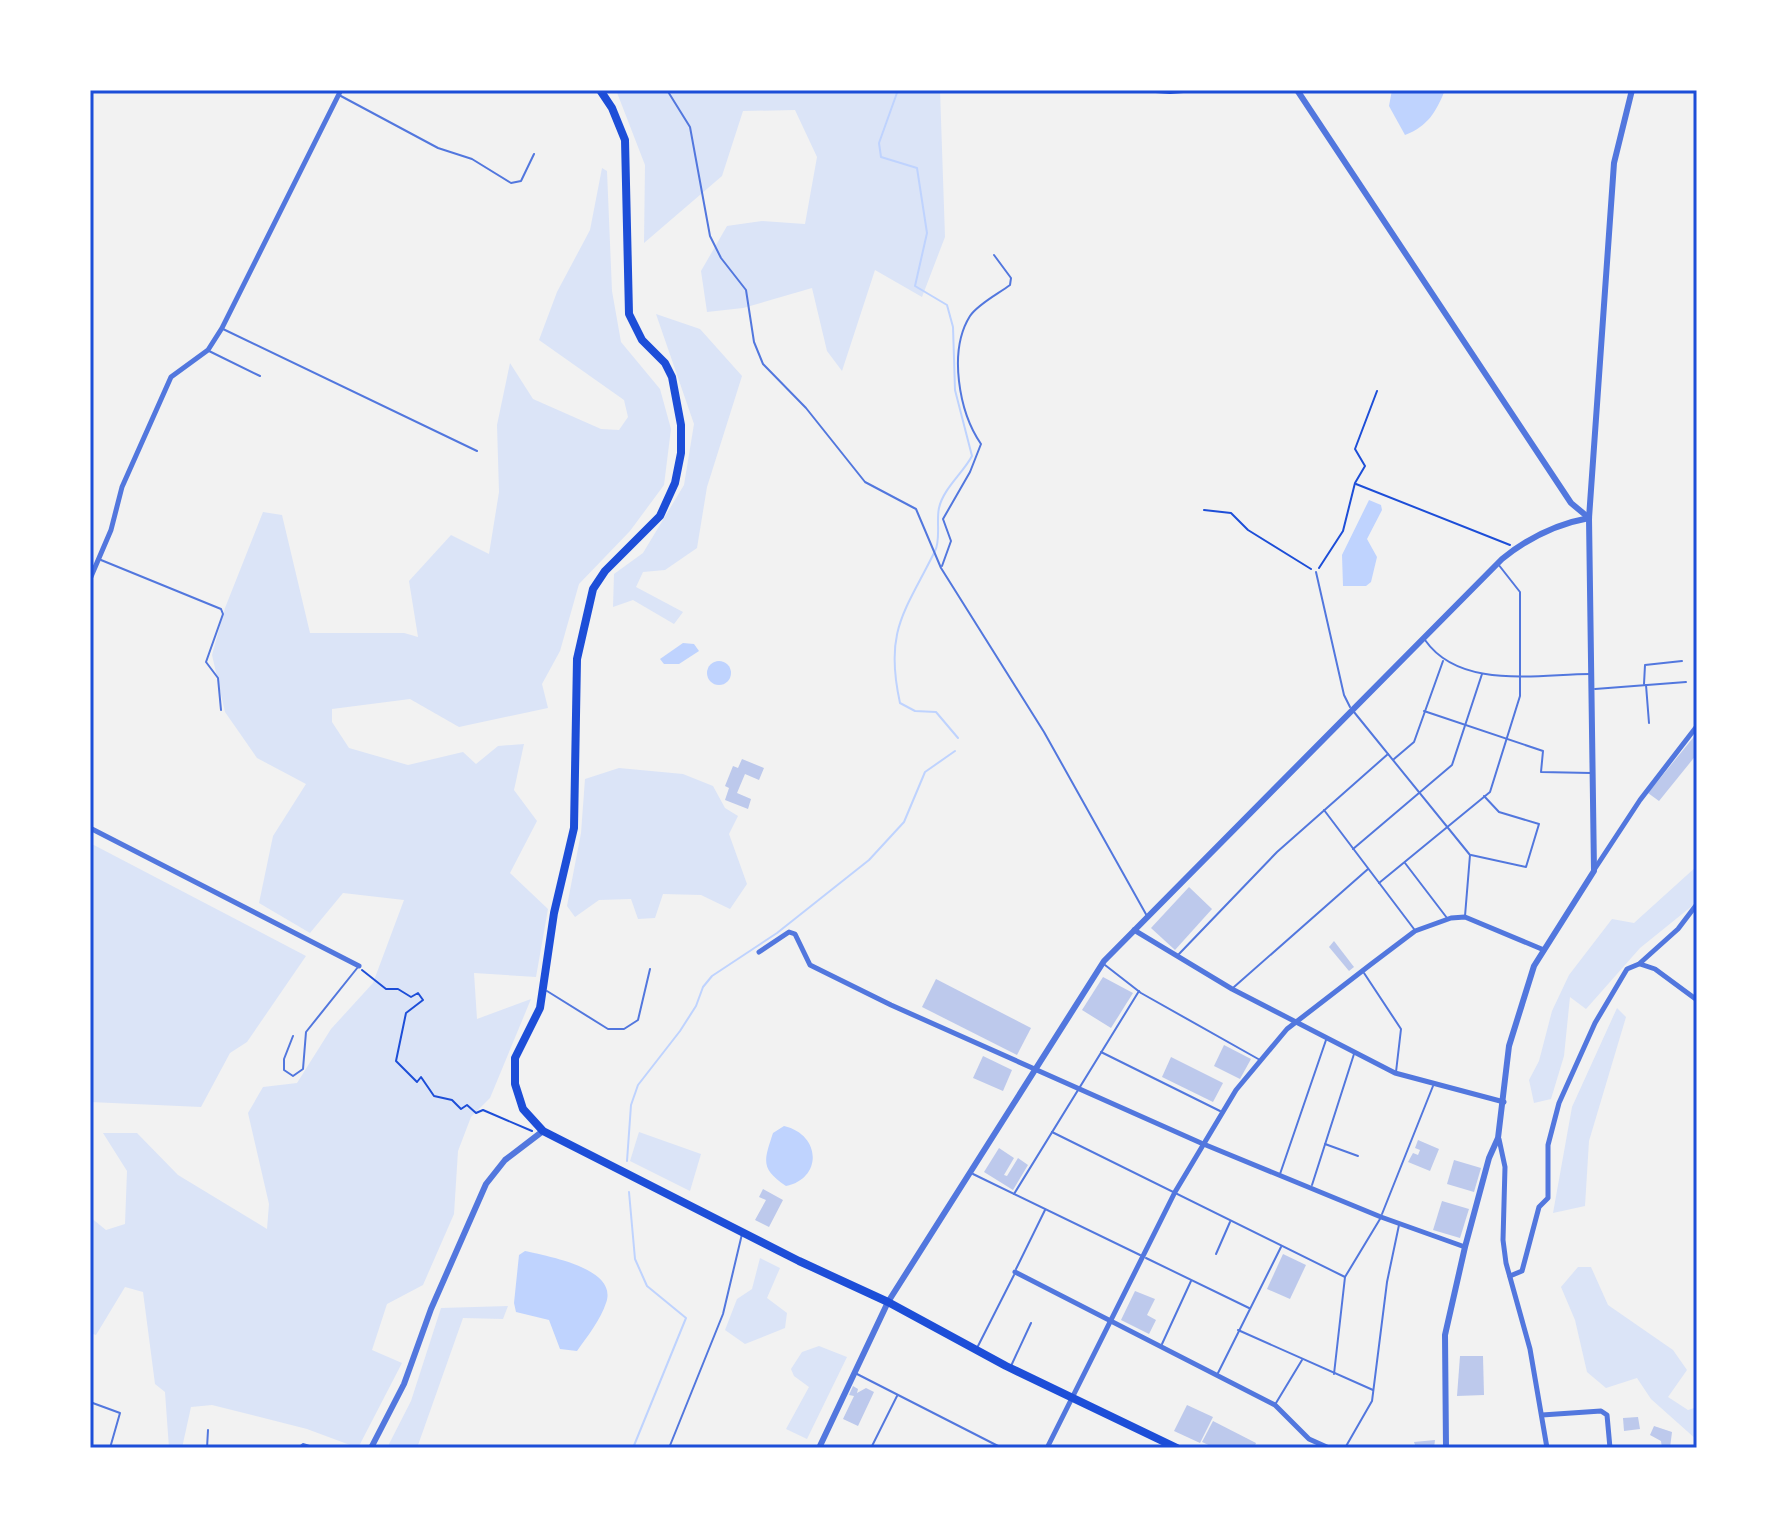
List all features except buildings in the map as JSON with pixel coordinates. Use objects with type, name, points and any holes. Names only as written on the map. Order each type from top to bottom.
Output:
[{"type":"main road","points":[[600,90],[616,116],[625,140],[629,314],[642,340],[665,363],[672,377],[681,425],[681,453],[675,483],[660,516],[605,571],[593,589],[577,659],[574,828],[554,913],[540,1008],[515,1058],[523,1109],[543,1131],[888,1302],[1010,1368],[1177,1448]]},
{"type":"street","points":[[1297,90],[1571,503],[1589,518]]},
{"type":"street","points":[[1594,871],[1589,518],[1614,163],[1632,90]]},
{"type":"street","points":[[90,579],[100,560],[122,487],[171,377],[208,350],[222,328],[340,92]]},
{"type":"street","points":[[819,1448],[888,1302],[1033,1068],[1103,964],[1498,563],[1517,547],[1565,522],[1589,518]]},
{"type":"street","points":[[1446,1448],[1445,1335],[1465,1247],[1489,1158],[1498,1138],[1509,1046],[1534,966],[1640,800],[1697,726]]},
{"type":"street","points":[[90,828],[359,966]]},
{"type":"street","points":[[1510,1276],[1522,1271],[1539,1207],[1548,1198],[1548,1145],[1559,1103],[1595,1023],[1627,969],[1639,964],[1678,929],[1697,904]]},
{"type":"street","points":[[1047,1448],[1201,1143],[1221,1111],[1261,1060],[1298,1021],[1415,931],[1448,919],[1465,917],[1544,950]]},
{"type":"street","points":[[1134,930],[1232,989],[1395,1073],[1504,1102]]},
{"type":"street","points":[[759,952],[789,932],[795,934],[810,965],[1201,1143],[1381,1217],[1465,1247]]},
{"type":"street","points":[[1639,964],[1655,969],[1697,1000]]},
{"type":"street","points":[[371,1448],[404,1384],[431,1309],[486,1184],[505,1160],[543,1131]]},
{"type":"street","points":[[1498,1138],[1505,1167],[1503,1240],[1530,1349],[1547,1448]]},
{"type":"street","points":[[1015,1272],[1218,1373],[1275,1405],[1309,1439],[1329,1448]]},
{"type":"street","points":[[1542,1415],[1601,1411],[1607,1415],[1610,1448]]},
{"type":"lane","points":[[667,90],[690,127],[710,236],[721,258],[746,290],[754,342],[763,364],[806,408],[865,482],[916,509],[941,568],[1044,732],[1148,917]]},
{"type":"lane","points":[[340,92],[438,148],[472,159],[511,183],[521,181],[534,154]]},
{"type":"lane","points":[[941,568],[951,541],[943,519],[970,472],[981,444],[973,433],[961,388],[958,352],[972,313],[1010,285],[1011,278],[994,255]]},
{"type":"lane","points":[[222,328],[477,451]]},
{"type":"lane","points":[[208,350],[260,376]]},
{"type":"lane","points":[[100,560],[221,609],[206,662],[218,678],[221,710]]},
{"type":"lane","points":[[1379,883],[1490,792],[1520,696],[1520,592],[1498,563]]},
{"type":"lane","points":[[1316,572],[1344,695],[1352,709],[1470,855],[1526,867],[1539,824],[1499,812],[1484,796]]},
{"type":"lane","points":[[1424,639],[1444,660],[1482,674],[1592,674]]},
{"type":"lane","points":[[1394,759],[1414,742],[1444,660]]},
{"type":"lane","points":[[1649,723],[1645,665],[1682,661]]},
{"type":"lane","points":[[1353,849],[1452,765],[1482,674]]},
{"type":"lane","points":[[1592,689],[1686,682]]},
{"type":"lane","points":[[1424,711],[1543,751],[1541,772],[1592,773]]},
{"type":"lane","points":[[1177,957],[1323,809],[1389,753]]},
{"type":"lane","points":[[1323,809],[1415,931]]},
{"type":"lane","points":[[1465,917],[1470,855]]},
{"type":"lane","points":[[1404,861],[1448,919]]},
{"type":"lane","points":[[1232,989],[1368,869]]},
{"type":"lane","points":[[1103,964],[1139,991],[1261,1060]]},
{"type":"lane","points":[[293,1036],[284,1059],[284,1070],[293,1076],[303,1069],[306,1032],[359,966]]},
{"type":"lane","points":[[543,988],[608,1029],[624,1029],[638,1020],[650,969]]},
{"type":"lane","points":[[1363,971],[1401,1029],[1395,1073]]},
{"type":"lane","points":[[1014,1194],[1139,991]]},
{"type":"lane","points":[[1280,1174],[1327,1039]]},
{"type":"lane","points":[[1101,1052],[1221,1111]]},
{"type":"lane","points":[[1312,1187],[1354,1053]]},
{"type":"lane","points":[[1334,1374],[1345,1277],[1381,1217],[1433,1084]]},
{"type":"lane","points":[[1052,1132],[1345,1277]]},
{"type":"lane","points":[[1325,1144],[1358,1156]]},
{"type":"lane","points":[[968,1172],[1249,1308]]},
{"type":"lane","points":[[976,1350],[1045,1209]]},
{"type":"lane","points":[[1216,1254],[1231,1220]]},
{"type":"lane","points":[[1345,1448],[1372,1401],[1387,1282],[1399,1224]]},
{"type":"lane","points":[[669,1448],[723,1314],[742,1231]]},
{"type":"lane","points":[[1218,1373],[1282,1246]]},
{"type":"lane","points":[[1161,1345],[1192,1280]]},
{"type":"lane","points":[[1010,1368],[1031,1323]]},
{"type":"lane","points":[[1238,1330],[1374,1391]]},
{"type":"lane","points":[[1275,1405],[1302,1359]]},
{"type":"lane","points":[[856,1373],[1002,1448]]},
{"type":"lane","points":[[871,1448],[898,1395]]},
{"type":"lane","points":[[90,1402],[120,1413],[110,1448]]},
{"type":"lane","points":[[207,1448],[208,1430]]},
{"type":"lane","points":[[298,1448],[303,1444],[316,1448]]},
{"type":"path","points":[[1127,90],[1170,93],[1210,90]]},
{"type":"path","points":[[1204,510],[1231,513],[1248,530],[1316,572],[1343,531],[1355,483],[1365,466],[1355,449],[1377,391]]},
{"type":"path","points":[[1355,483],[1517,547]]},
{"type":"path","points":[[359,966],[380,986],[398,989],[411,997],[418,993],[423,1000],[406,1013],[396,1061],[417,1082],[421,1077],[434,1096],[452,1100],[461,1109],[467,1105],[476,1113],[483,1110],[520,1128],[543,1131]]},
{"type":"shaded area","points":[[616,90],[940,90],[945,237],[922,297],[875,270],[842,371],[827,351],[812,288],[743,308],[707,312],[701,271],[727,226],[762,221],[805,224],[817,157],[795,110],[743,111],[722,176],[644,243],[645,165]]},
{"type":"shaded area","points":[[602,168],[607,171],[612,291],[621,342],[660,389],[671,429],[664,485],[630,531],[579,584],[560,651],[542,684],[548,708],[459,727],[410,699],[332,709],[332,722],[349,748],[408,765],[463,752],[476,764],[498,746],[524,744],[514,790],[537,821],[510,873],[548,909],[536,977],[474,973],[477,1019],[531,999],[490,1098],[471,1117],[458,1151],[454,1214],[423,1285],[387,1304],[372,1350],[402,1363],[358,1448],[307,1429],[212,1405],[191,1407],[182,1448],[169,1448],[165,1392],[155,1384],[143,1292],[125,1287],[96,1335],[90,1333],[90,1217],[106,1230],[125,1224],[127,1171],[103,1133],[137,1133],[178,1175],[267,1229],[269,1204],[248,1113],[263,1087],[297,1083],[331,1029],[373,983],[404,900],[343,893],[310,933],[259,903],[273,836],[306,784],[257,758],[225,712],[212,655],[225,608],[263,512],[282,515],[310,633],[404,633],[418,637],[409,581],[451,535],[489,554],[499,492],[497,425],[510,363],[533,399],[601,429],[619,430],[628,417],[624,400],[539,340],[557,292],[590,230]]},
{"type":"shaded area","points":[[656,314],[700,329],[742,376],[707,487],[697,548],[665,570],[643,572],[636,587],[683,612],[674,624],[633,600],[613,607],[614,574],[643,553],[684,485],[694,424]]},
{"type":"shaded area","points":[[619,768],[683,774],[713,786],[725,808],[738,816],[729,834],[747,884],[730,909],[701,895],[663,894],[655,918],[638,919],[631,899],[599,900],[575,917],[567,906],[581,833],[585,779]]},
{"type":"shaded area","points":[[90,843],[306,956],[247,1042],[230,1053],[201,1107],[90,1102]]},
{"type":"shaded area","points":[[1697,866],[1697,900],[1692,906],[1640,948],[1586,1009],[1570,997],[1564,1056],[1551,1099],[1534,1103],[1529,1080],[1539,1061],[1552,1011],[1569,975],[1612,919],[1634,923]]},
{"type":"shaded area","points":[[1617,1008],[1626,1017],[1589,1141],[1585,1206],[1553,1213],[1572,1107]]},
{"type":"shaded area","points":[[639,1132],[701,1154],[690,1191],[630,1161]]},
{"type":"shaded area","points":[[760,1258],[780,1268],[767,1298],[787,1313],[785,1328],[745,1344],[725,1330],[737,1299],[752,1289]]},
{"type":"shaded area","points":[[1578,1267],[1591,1267],[1608,1305],[1673,1350],[1687,1370],[1668,1397],[1688,1410],[1697,1407],[1697,1440],[1651,1399],[1637,1378],[1606,1388],[1587,1372],[1575,1320],[1561,1287]]},
{"type":"shaded area","points":[[508,1306],[503,1319],[463,1318],[417,1448],[387,1448],[411,1401],[441,1308]]},
{"type":"shaded area","points":[[819,1346],[847,1357],[807,1439],[786,1429],[809,1387],[794,1376],[791,1369],[802,1352]]},
{"type":"water","points":[[1392,90],[1445,90],[1430,117],[1405,135],[1389,106]]},
{"type":"water","points":[[1369,500],[1381,505],[1382,510],[1367,539],[1377,557],[1371,582],[1366,586],[1343,586],[1342,555]]},
{"type":"water","points":[[683,643],[694,644],[699,651],[679,664],[664,664],[660,659]]},
{"type":"water","points":[[714,661],[724,661],[731,668],[731,678],[724,685],[714,685],[707,678],[707,668]]},
{"type":"water","points":[[784,1126],[805,1138],[813,1157],[806,1175],[786,1186],[772,1174],[766,1163],[773,1133]]},
{"type":"water","points":[[525,1251],[563,1260],[592,1272],[602,1281],[607,1291],[606,1303],[577,1351],[560,1349],[549,1320],[516,1312],[514,1303],[519,1255]]},
{"type":"waterway","points":[[898,90],[879,143],[881,157],[917,168],[927,233],[915,286],[947,305],[953,327],[955,390],[972,456],[941,501],[937,547],[900,622],[894,657],[900,703],[915,711],[936,712],[958,738]]},
{"type":"waterway","points":[[627,1161],[631,1105],[638,1085],[680,1031],[696,1006],[703,987],[712,976],[777,933],[869,860],[904,822],[925,772],[955,751]]},
{"type":"waterway","points":[[629,1192],[635,1259],[647,1286],[686,1318],[633,1448]]}]
